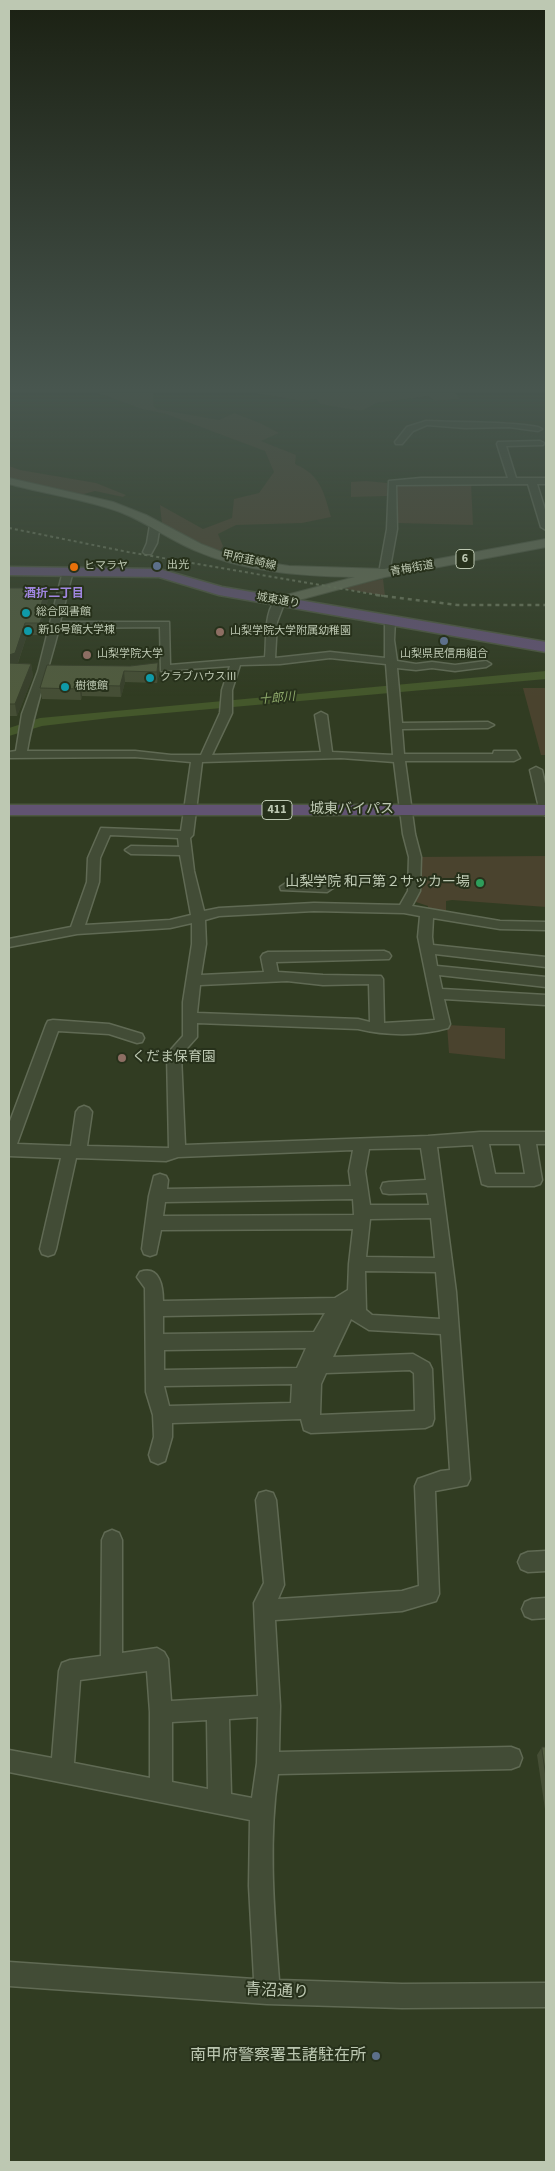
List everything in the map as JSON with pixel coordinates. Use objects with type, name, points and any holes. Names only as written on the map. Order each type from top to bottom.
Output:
[{"type":"highway","name":"城東通り","points":[[9,571],[159,573],[211,589],[546,647]]},
{"type":"highway","name":"城東バイパス","points":[[9,810],[109,818]]},
{"type":"highway","name":"城東バイパス","points":[[9,815],[109,818],[190,812],[546,812]]},
{"type":"main road","name":"甲府韮崎線","points":[[66,494],[126,510],[198,547],[250,563],[319,572],[384,573]]},
{"type":"main road","name":"青梅街道","points":[[280,601],[384,573],[546,543]]},
{"type":"street","points":[[384,573],[392,529],[392,494]]},
{"type":"street","points":[[536,494],[546,527]]},
{"type":"street","points":[[148,552],[152,543],[155,525]]},
{"type":"street","points":[[21,754],[28,714],[43,671],[68,571]]},
{"type":"street","points":[[270,658],[271,622],[274,610],[280,601]]},
{"type":"street","points":[[390,620],[399,758],[406,812],[415,857],[416,875],[414,891],[404,909]]},
{"type":"street","points":[[55,625],[165,624],[162,667]]},
{"type":"street","points":[[162,667],[270,658],[280,661],[330,655],[416,667],[432,665],[455,668],[486,664]]},
{"type":"street","points":[[162,667],[235,663],[270,658]]},
{"type":"street","points":[[77,930],[92,882],[94,858],[109,818],[188,835],[190,812],[201,758],[228,708],[227,690],[235,670],[235,663]]},
{"type":"street","points":[[321,715],[327,755]]},
{"type":"street","points":[[397,726],[488,725]]},
{"type":"street","points":[[9,755],[135,754],[236,759],[327,755],[399,758],[499,758]]},
{"type":"street","points":[[536,770],[546,812]]},
{"type":"street","points":[[177,1150],[174,1054],[190,1037],[189,1018],[199,944],[198,917],[188,871],[184,835]]},
{"type":"street","points":[[131,850],[185,851]]},
{"type":"street","points":[[286,887],[327,888]]},
{"type":"street","points":[[304,887],[306,907]]},
{"type":"street","points":[[9,943],[77,930],[170,924],[219,912],[306,907],[404,909],[500,925],[546,926]]},
{"type":"street","points":[[189,1018],[358,1024],[377,1028],[398,1029],[443,1024],[426,937],[427,914]]},
{"type":"street","points":[[428,949],[546,962]]},
{"type":"street","points":[[332,956],[335,979]]},
{"type":"street","points":[[272,976],[268,957],[384,956]]},
{"type":"street","points":[[432,970],[546,982]]},
{"type":"street","points":[[195,980],[272,976],[323,980],[382,979],[377,1028]]},
{"type":"street","points":[[436,994],[546,1000]]},
{"type":"street","points":[[9,1144],[52,1025],[109,1029],[137,1038]]},
{"type":"street","points":[[48,1249],[84,1112]]},
{"type":"street","points":[[480,1138],[488,1180],[534,1180],[526,1137]]},
{"type":"street","points":[[9,1150],[166,1155],[177,1150],[428,1142],[480,1138],[546,1138]]},
{"type":"street","points":[[264,1610],[402,1601],[429,1594],[425,1486],[441,1480],[460,1480],[444,1265],[428,1142]]},
{"type":"street","points":[[362,1143],[357,1171],[363,1217],[357,1264],[357,1314],[369,1322],[449,1327]]},
{"type":"street","points":[[389,1188],[434,1186]]},
{"type":"street","points":[[150,1249],[159,1188],[360,1192]]},
{"type":"street","points":[[153,1222],[363,1217],[438,1211]]},
{"type":"street","points":[[357,1264],[444,1265]]},
{"type":"street","points":[[146,1277],[154,1285],[155,1392],[162,1415],[163,1437],[158,1455]]},
{"type":"street","points":[[155,1309],[338,1305],[357,1298]]},
{"type":"street","points":[[322,1365],[413,1362],[424,1369],[425,1419],[310,1424],[312,1384],[336,1330],[348,1308],[357,1298]]},
{"type":"street","points":[[162,1415],[299,1411],[302,1376],[318,1340],[338,1305]]},
{"type":"street","points":[[156,1342],[318,1340]]},
{"type":"street","points":[[156,1378],[302,1376]]},
{"type":"street","points":[[266,1500],[274,1585],[264,1602],[269,1706],[268,1763],[261,1812],[261,1886],[267,1992]]},
{"type":"street","points":[[111,1666],[112,1540]]},
{"type":"street","points":[[62,1772],[70,1671],[157,1659],[161,1712],[161,1791]]},
{"type":"street","points":[[161,1712],[269,1706]]},
{"type":"street","points":[[218,1709],[220,1803]]},
{"type":"street","points":[[268,1763],[511,1758]]},
{"type":"street","points":[[9,1761],[261,1812]]},
{"type":"street","name":"青沼通り","points":[[9,1974],[267,1992],[402,1996],[546,1995]]},
{"type":"shaded area","points":[[110,494],[126,495],[123,497]]},
{"type":"shaded area","points":[[254,494],[324,494],[331,517],[302,523],[236,525],[218,534],[223,546],[219,552],[162,524],[160,505],[203,529],[232,518],[234,499]]},
{"type":"shaded area","points":[[351,494],[387,494],[387,496],[351,497]]},
{"type":"shaded area","points":[[395,494],[472,494],[473,525],[397,523]]},
{"type":"shaded area","points":[[383,579],[385,596],[341,588]]},
{"type":"shaded area","points":[[523,688],[546,688],[546,755],[541,755]]},
{"type":"shaded area","name":"山梨学院 和戸第２サッカー場","points":[[546,856],[546,907],[452,900],[446,901],[446,913],[428,911],[428,906],[410,900],[415,857]]},
{"type":"shaded area","points":[[447,1025],[505,1028],[505,1059],[449,1053]]},
{"type":"building","points":[[9,588],[47,588],[37,616],[42,616],[40,623],[25,623],[15,653],[9,655]]},
{"type":"building","points":[[9,663],[31,664],[15,704],[9,704]]},
{"type":"building","points":[[158,663],[157,672],[124,671],[120,686],[81,685],[80,689],[40,688],[47,665],[130,666]]},
{"type":"building","points":[[542,1747],[546,1747],[546,1777]]},
{"type":"waterway","name":"十郎川","points":[[9,732],[40,722],[110,714],[546,675]]},
{"type":"railway","points":[[9,528],[128,552],[384,596]]},
{"type":"railway","points":[[376,595],[384,596]]},
{"type":"railway","points":[[384,596],[457,605],[546,605]]},
{"type":"place","name":"出光","points":[[157,566]]},
{"type":"place","name":"ヒマラヤ","points":[[74,567]]},
{"type":"place","name":"総合図書館","points":[[26,613]]},
{"type":"place","name":"新16号館大学棟","points":[[28,631]]},
{"type":"place","name":"山梨学院大学附属幼稚園","points":[[220,632]]},
{"type":"place","name":"山梨県民信用組合","points":[[444,641]]},
{"type":"place","name":"山梨学院大学","points":[[87,655]]},
{"type":"place","name":"クラブハウスⅢ","points":[[150,678]]},
{"type":"place","name":"樹徳館","points":[[65,687]]},
{"type":"place","name":"山梨学院 和戸第２サッカー場","points":[[480,883]]},
{"type":"place","name":"くだま保育園","points":[[122,1058]]},
{"type":"place","name":"南甲府警察署玉諸駐在所","points":[[376,2056]]},
{"type":"district","name":"酒折二丁目","points":[[54,594]]}]
